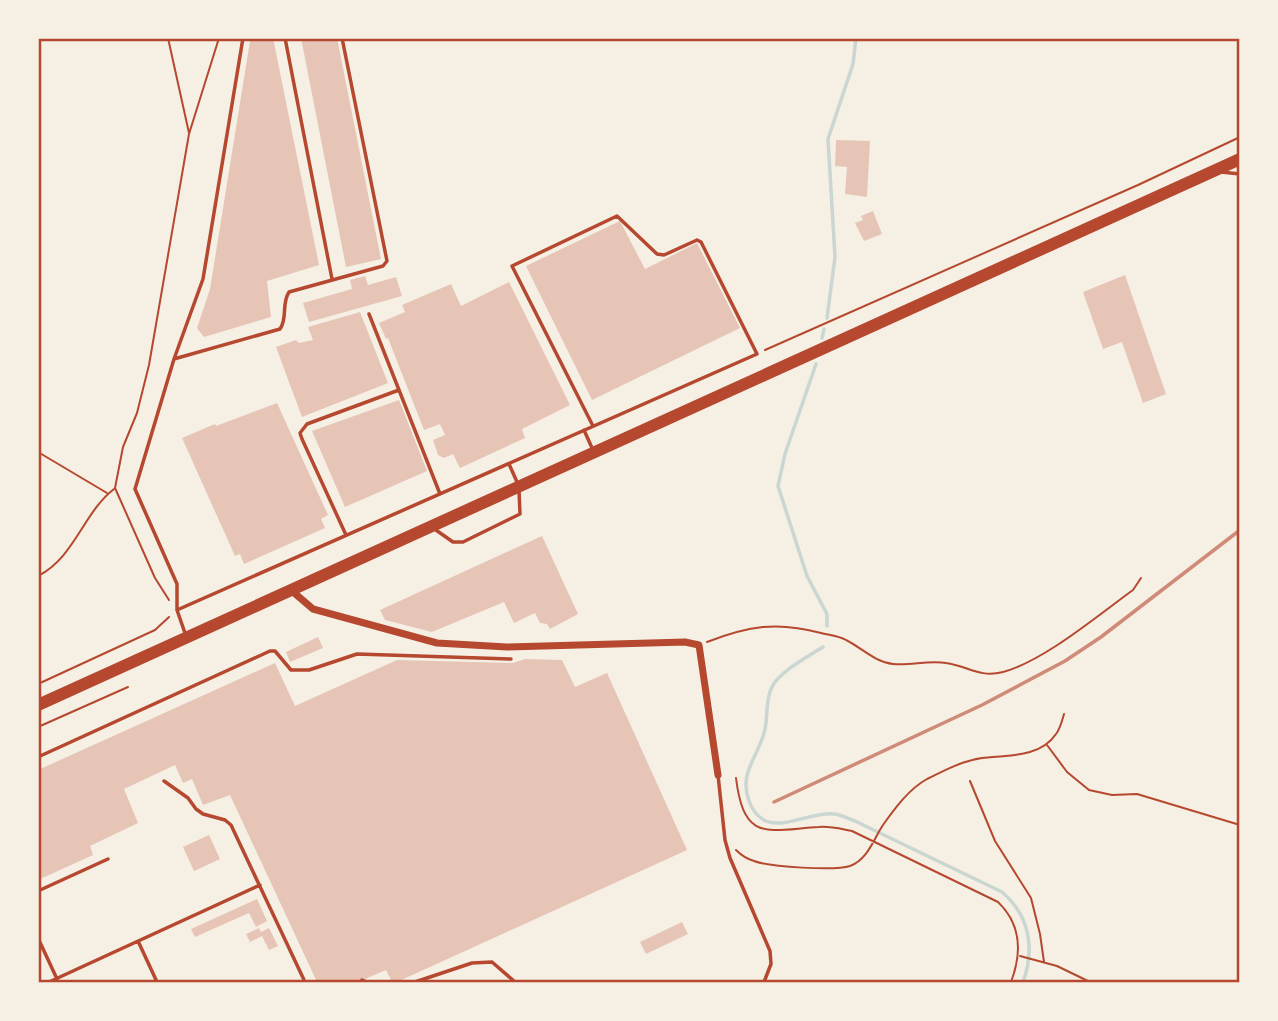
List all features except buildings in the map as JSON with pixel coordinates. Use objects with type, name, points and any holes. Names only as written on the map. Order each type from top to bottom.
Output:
[{"type":"highway","points":[[38,705],[1240,159]]},
{"type":"street","points":[[292,591],[313,609],[437,643],[507,647],[685,642],[699,645],[718,775]]},
{"type":"lane","points":[[187,638],[177,610],[177,583],[135,489],[174,359],[203,279],[243,38]]},
{"type":"lane","points":[[285,38],[332,279]]},
{"type":"lane","points":[[174,359],[280,329],[284,323],[285,298],[289,292],[383,266],[387,261],[342,38]]},
{"type":"lane","points":[[1212,172],[1240,174]]},
{"type":"lane","points":[[177,610],[757,354],[701,242],[697,240],[664,255],[657,254],[617,216],[512,266],[593,426]]},
{"type":"lane","points":[[369,314],[440,494]]},
{"type":"lane","points":[[346,535],[300,433],[303,427],[399,390]]},
{"type":"lane","points":[[584,430],[594,454]]},
{"type":"lane","points":[[432,527],[453,542],[463,542],[520,514],[519,488],[509,464]]},
{"type":"lane","points":[[38,757],[270,651],[275,651],[291,670],[309,670],[356,654],[512,659]]},
{"type":"lane","points":[[718,775],[725,840],[730,858],[770,951],[771,964],[764,982]]},
{"type":"lane","points":[[164,781],[188,798],[196,809],[231,825],[305,982]]},
{"type":"lane","points":[[38,891],[108,859]]},
{"type":"lane","points":[[49,982],[261,885]]},
{"type":"lane","points":[[38,938],[57,979]]},
{"type":"lane","points":[[138,941],[157,982]]},
{"type":"lane","points":[[415,982],[472,963],[492,962],[515,982]]},
{"type":"path","points":[[168,38],[189,134]]},
{"type":"path","points":[[38,684],[155,630],[177,610],[155,578],[115,488],[123,447],[137,413],[149,365],[189,134],[219,38]]},
{"type":"path","points":[[757,354],[1240,137]]},
{"type":"path","points":[[38,452],[108,493]]},
{"type":"path","points":[[38,576],[50,570],[67,553],[94,509],[115,488]]},
{"type":"path","points":[[699,645],[737,631],[771,625],[802,627],[845,639],[876,660],[894,665],[939,662],[958,664],[978,674],[995,674],[1024,665],[1052,647],[1133,590],[1141,578]]},
{"type":"path","points":[[38,727],[128,687]]},
{"type":"path","points":[[725,840],[741,855],[771,865],[833,868],[853,865],[863,857],[905,797],[923,781],[954,765],[982,758],[1009,757],[1035,750],[1057,734],[1065,714]]},
{"type":"path","points":[[1046,744],[1067,772],[1089,790],[1137,794],[1240,825]]},
{"type":"path","points":[[736,778],[738,799],[744,814],[754,825],[774,832],[833,827],[852,831],[999,902],[1007,910],[1019,937],[1018,956],[1011,982]]},
{"type":"path","points":[[970,781],[995,841],[1031,898],[1041,934],[1044,962]]},
{"type":"path","points":[[1018,956],[1057,966],[1090,982]]},
{"type":"waterway","points":[[827,318],[835,257],[828,139],[853,64],[856,38]]},
{"type":"waterway","points":[[822,338],[824,329]]},
{"type":"waterway","points":[[816,364],[785,454],[778,486],[807,576],[827,614],[827,626]]},
{"type":"waterway","points":[[823,647],[788,670],[776,681],[770,692],[765,729],[746,781],[746,791],[753,810],[766,821],[774,823],[818,815],[840,815],[1002,892],[1019,912],[1028,934],[1029,957],[1023,982]]},
{"type":"railway","points":[[774,802],[982,705],[1065,661],[1101,637],[1240,530]]}]
